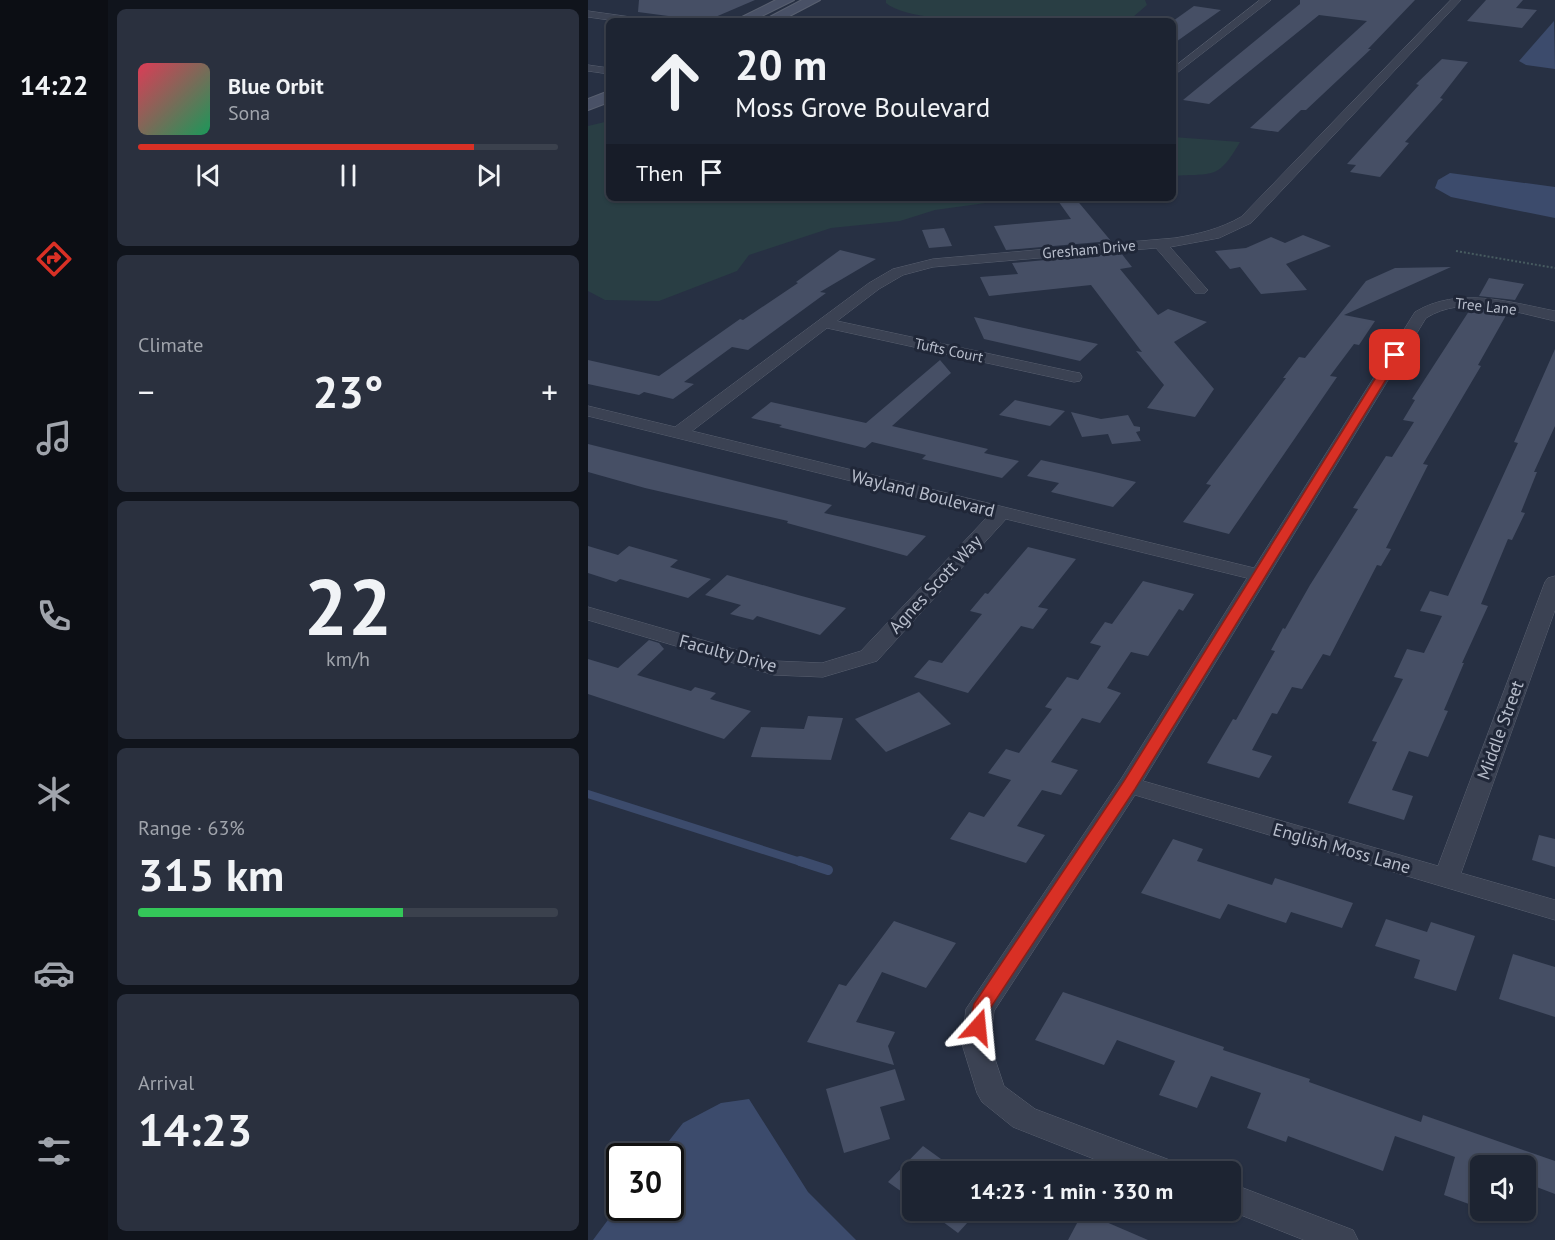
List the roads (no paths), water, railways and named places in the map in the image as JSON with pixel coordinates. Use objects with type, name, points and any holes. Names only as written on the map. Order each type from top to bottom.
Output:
[{"type":"main road","points":[[748,18],[787,0]]},
{"type":"main road","points":[[774,18],[813,0]]},
{"type":"main road","points":[[588,92],[606,83]]},
{"type":"main road","points":[[588,105],[606,97]]},
{"type":"street","points":[[1176,71],[1266,0]]},
{"type":"street","name":"Gresham Drive","points":[[678,433],[874,286],[898,272],[933,263],[1158,242],[1232,230],[1246,220],[1456,0]]},
{"type":"street","points":[[588,14],[617,18]]},
{"type":"street","points":[[588,61],[606,64]]},
{"type":"street","points":[[588,68],[606,71]]},
{"type":"street","points":[[1158,242],[1200,290]]},
{"type":"street","name":"Tree Lane","points":[[1259,575],[1420,315],[1430,307],[1448,302],[1473,302],[1555,316]]},
{"type":"street","name":"Tufts Court","points":[[824,323],[1074,377]]},
{"type":"street","name":"Wayland Boulevard","points":[[588,411],[1259,575]]},
{"type":"street","name":"Agnes Scott Way","points":[[869,656],[1002,512]]},
{"type":"street","points":[[1135,1161],[1024,1118],[992,1093],[976,1044],[980,1009],[1129,785],[1259,575]]},
{"type":"street","name":"Middle Street","points":[[1446,878],[1555,582]]},
{"type":"street","name":"Faculty Drive","points":[[588,613],[774,669],[823,670],[869,656]]},
{"type":"street","name":"English Moss Lane","points":[[1129,785],[1555,910]]},
{"type":"street","points":[[1241,1201],[1342,1240]]},
{"type":"water","points":[[1554,21],[1555,69],[1526,65],[1519,61]]},
{"type":"water","points":[[1450,173],[1555,187],[1555,218],[1451,197],[1435,188],[1438,180]]},
{"type":"water","points":[[749,1099],[808,1192],[856,1240],[593,1240],[607,1221],[684,1221],[684,1143],[667,1143],[683,1123],[721,1103]]},
{"type":"waterway","points":[[588,794],[804,863]]},
{"type":"waterway","points":[[800,861],[828,870]]}]
